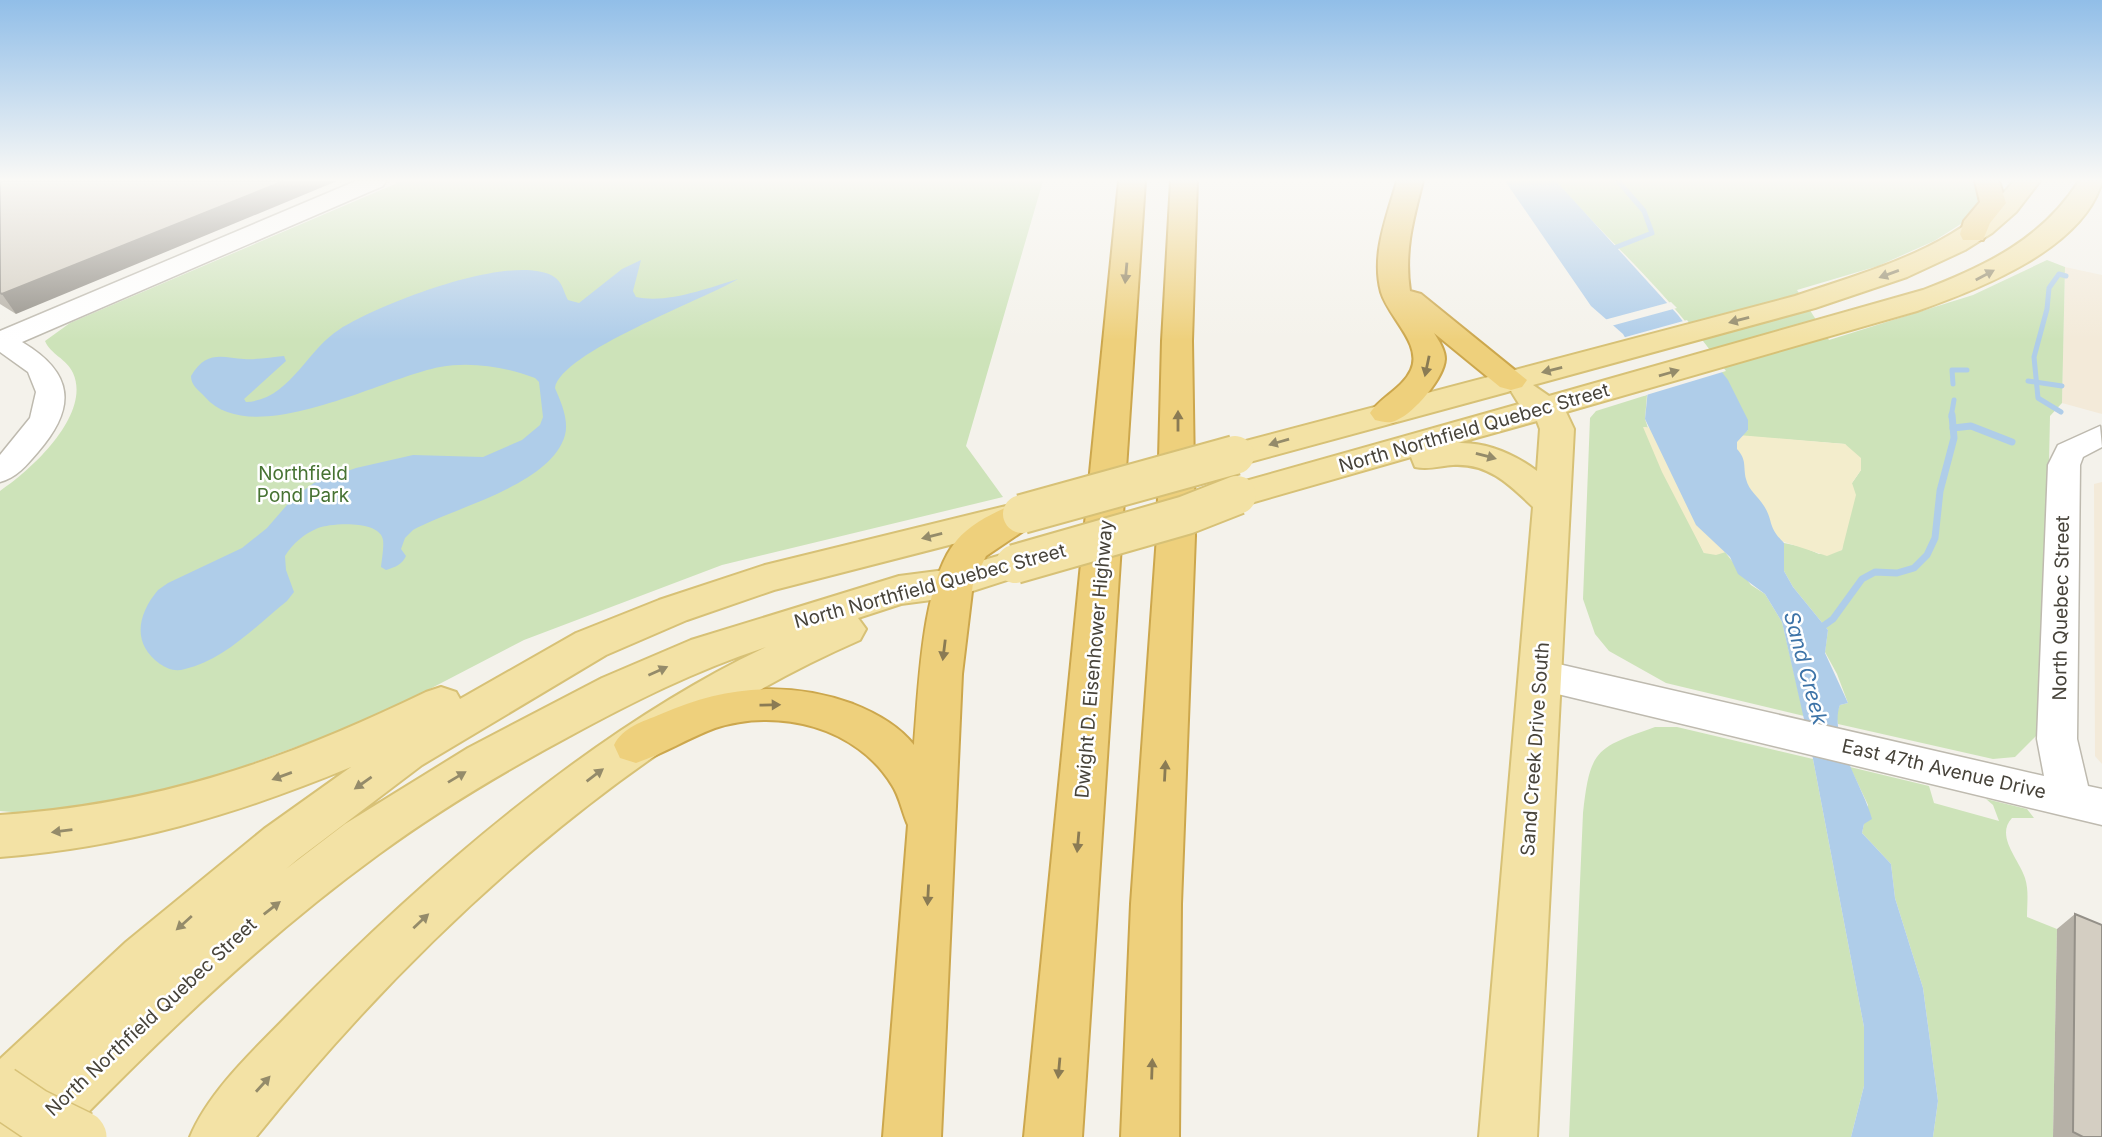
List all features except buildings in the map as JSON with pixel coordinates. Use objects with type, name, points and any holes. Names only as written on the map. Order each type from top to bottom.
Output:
[{"type":"highway","name":"Dwight D. Eisenhower Highway","points":[[1053,1137],[1128,234]]},
{"type":"highway","points":[[1150,1137],[1156,904],[1176,536],[1177,341],[1182,234]]},
{"type":"highway","points":[[1387,413],[1416,390],[1430,362],[1426,342],[1400,310],[1392,266],[1397,234]]},
{"type":"highway","points":[[1394,284],[1433,320],[1511,380]]},
{"type":"highway","points":[[912,1137],[941,674],[954,583],[962,560],[970,549],[988,533],[1023,513]]},
{"type":"highway","points":[[636,745],[693,720],[741,705],[785,705],[820,710],[861,728],[883,742],[902,763],[919,793],[931,827]]},
{"type":"main road","name":"North Northfield Quebec Street","points":[[0,1098],[144,959],[302,827],[406,752],[591,644],[685,606],[765,579],[1023,513],[1805,302],[1914,265],[1973,234]]},
{"type":"main road","name":"North Northfield Quebec Street","points":[[24,1137],[106,1054],[225,946],[362,839],[474,767],[573,712],[675,663],[754,635],[899,590],[954,583],[1186,515],[1238,503],[1545,408],[1969,284],[2050,234]]},
{"type":"main road","points":[[1511,380],[1545,408]]},
{"type":"main road","name":"Sand Creek Drive South","points":[[1508,1137],[1557,429],[1553,417],[1545,408]]},
{"type":"main road","points":[[1238,503],[1459,453],[1475,453],[1505,463],[1551,503]]},
{"type":"main road","points":[[219,1137],[300,1042],[422,919],[515,837],[636,745],[698,701],[734,680],[808,644],[908,607],[954,583]]},
{"type":"main road","points":[[0,835],[100,827],[154,816],[210,800],[345,751],[514,666],[591,644]]},
{"type":"main road","points":[[0,1091],[34,1114],[81,1137]]},
{"type":"street","points":[[0,341],[250,234]]},
{"type":"street","points":[[0,341],[31,360],[47,378],[50,402],[39,432],[0,472]]},
{"type":"street","name":"North Quebec Street","points":[[2086,803],[2057,739],[2064,465],[2068,452],[2100,435]]},
{"type":"street","name":"East 47th Avenue Drive","points":[[1541,675],[2086,803]]},
{"type":"shaded area","points":[[2065,267],[2102,275],[2102,414],[2062,403]]},
{"type":"shaded area","points":[[2102,482],[2102,764],[2095,756],[2094,484]]},
{"type":"green space","name":"Northfield Pond Park","points":[[278,234],[1028,234],[966,446],[1003,497],[722,565],[524,640],[372,719],[195,784],[35,814],[0,811],[0,491],[27,470],[55,440],[74,406],[77,389],[73,373],[45,341],[70,323]]},
{"type":"green space","points":[[1605,234],[1945,234],[1878,266],[1797,290],[1829,340],[1973,295],[2047,260],[2065,267],[2062,403],[2050,416],[2045,648],[2037,735],[2015,757],[1993,759],[1838,724],[1836,715],[1840,705],[1848,703],[1825,652],[1828,630],[1793,587],[1784,571],[1784,543],[1819,554],[1842,550],[1852,483],[1861,470],[1845,444],[1741,436],[1748,430],[1734,395],[1715,361],[1665,298]]},
{"type":"green space","points":[[1647,395],[1645,419],[1648,428],[1644,427],[1704,553],[1725,552],[1751,585],[1765,594],[1782,622],[1804,716],[1666,683],[1609,651],[1595,634],[1583,599],[1590,418],[1596,411]]},
{"type":"green space","points":[[1655,727],[1677,727],[1813,759],[1864,1027],[1864,1086],[1851,1137],[1569,1137],[1583,813],[1589,776],[1593,763],[1608,747]]},
{"type":"green space","points":[[1850,767],[1929,786],[1934,803],[1999,821],[1993,805],[1986,799],[2027,809],[2034,818],[2012,818],[2006,832],[2010,848],[2026,883],[2027,917],[2057,929],[2053,1137],[1933,1137],[1938,1101],[1923,988],[1895,898],[1891,864],[1862,833],[1868,805]]},
{"type":"sand","points":[[1643,427],[1845,444],[1861,458],[1861,470],[1852,483],[1856,495],[1842,550],[1827,556],[1772,538],[1716,555],[1704,553],[1662,472]]},
{"type":"water","name":"Sand Creek","points":[[1542,234],[1604,234],[1678,315],[1728,380],[1748,420],[1748,430],[1737,442],[1746,479],[1767,511],[1775,532],[1784,543],[1784,571],[1793,587],[1828,630],[1825,653],[1848,703],[1840,705],[1839,732],[1872,819],[1864,824],[1862,833],[1891,864],[1895,898],[1923,988],[1938,1101],[1933,1137],[1851,1137],[1864,1086],[1864,1027],[1813,759],[1782,622],[1765,594],[1738,574],[1730,557],[1696,525],[1645,419],[1648,389],[1643,368],[1623,334],[1591,306]]},
{"type":"water","points":[[641,260],[633,291],[636,297],[674,297],[738,279],[606,343],[563,374],[555,388],[564,411],[565,435],[556,452],[541,468],[500,493],[413,530],[405,538],[401,549],[406,556],[402,562],[386,570],[381,567],[383,540],[374,529],[344,524],[318,528],[299,539],[285,556],[286,570],[294,592],[239,641],[213,658],[181,670],[166,667],[151,656],[142,638],[142,619],[158,590],[242,548],[267,528],[293,498],[314,483],[356,468],[413,455],[483,457],[522,440],[540,425],[543,417],[539,382],[535,378],[500,368],[452,365],[415,374],[318,406],[285,414],[253,417],[226,412],[196,388],[191,376],[203,362],[215,357],[249,359],[284,356],[286,361],[244,399],[246,402],[261,399],[286,384],[317,349],[340,329],[413,295],[475,276],[531,270],[555,277],[568,300],[579,303],[622,269]]},
{"type":"pier","points":[[1671,302],[1677,308],[1611,326],[1604,320]]},
{"type":"pier","points":[[1687,320],[1726,371],[1643,396],[1640,370],[1622,338]]},
{"type":"waterway","points":[[1609,250],[1649,234]]},
{"type":"waterway","points":[[2036,382],[2034,357],[2047,309],[2049,288],[2059,274],[2066,276]]},
{"type":"waterway","points":[[1953,384],[1952,370],[1967,370]]},
{"type":"waterway","points":[[2028,381],[2036,382]]},
{"type":"waterway","points":[[2036,382],[2062,386]]},
{"type":"waterway","points":[[2036,382],[2038,398],[2061,412]]},
{"type":"waterway","points":[[1951,417],[1954,400]]},
{"type":"waterway","points":[[1952,415],[1953,428]]},
{"type":"waterway","points":[[1953,428],[1971,426],[2012,442]]},
{"type":"waterway","name":"Sand Creek","points":[[1819,629],[1833,619],[1862,579],[1875,572],[1897,573],[1914,568],[1927,555],[1935,538],[1940,491],[1954,438],[1953,428]]}]
